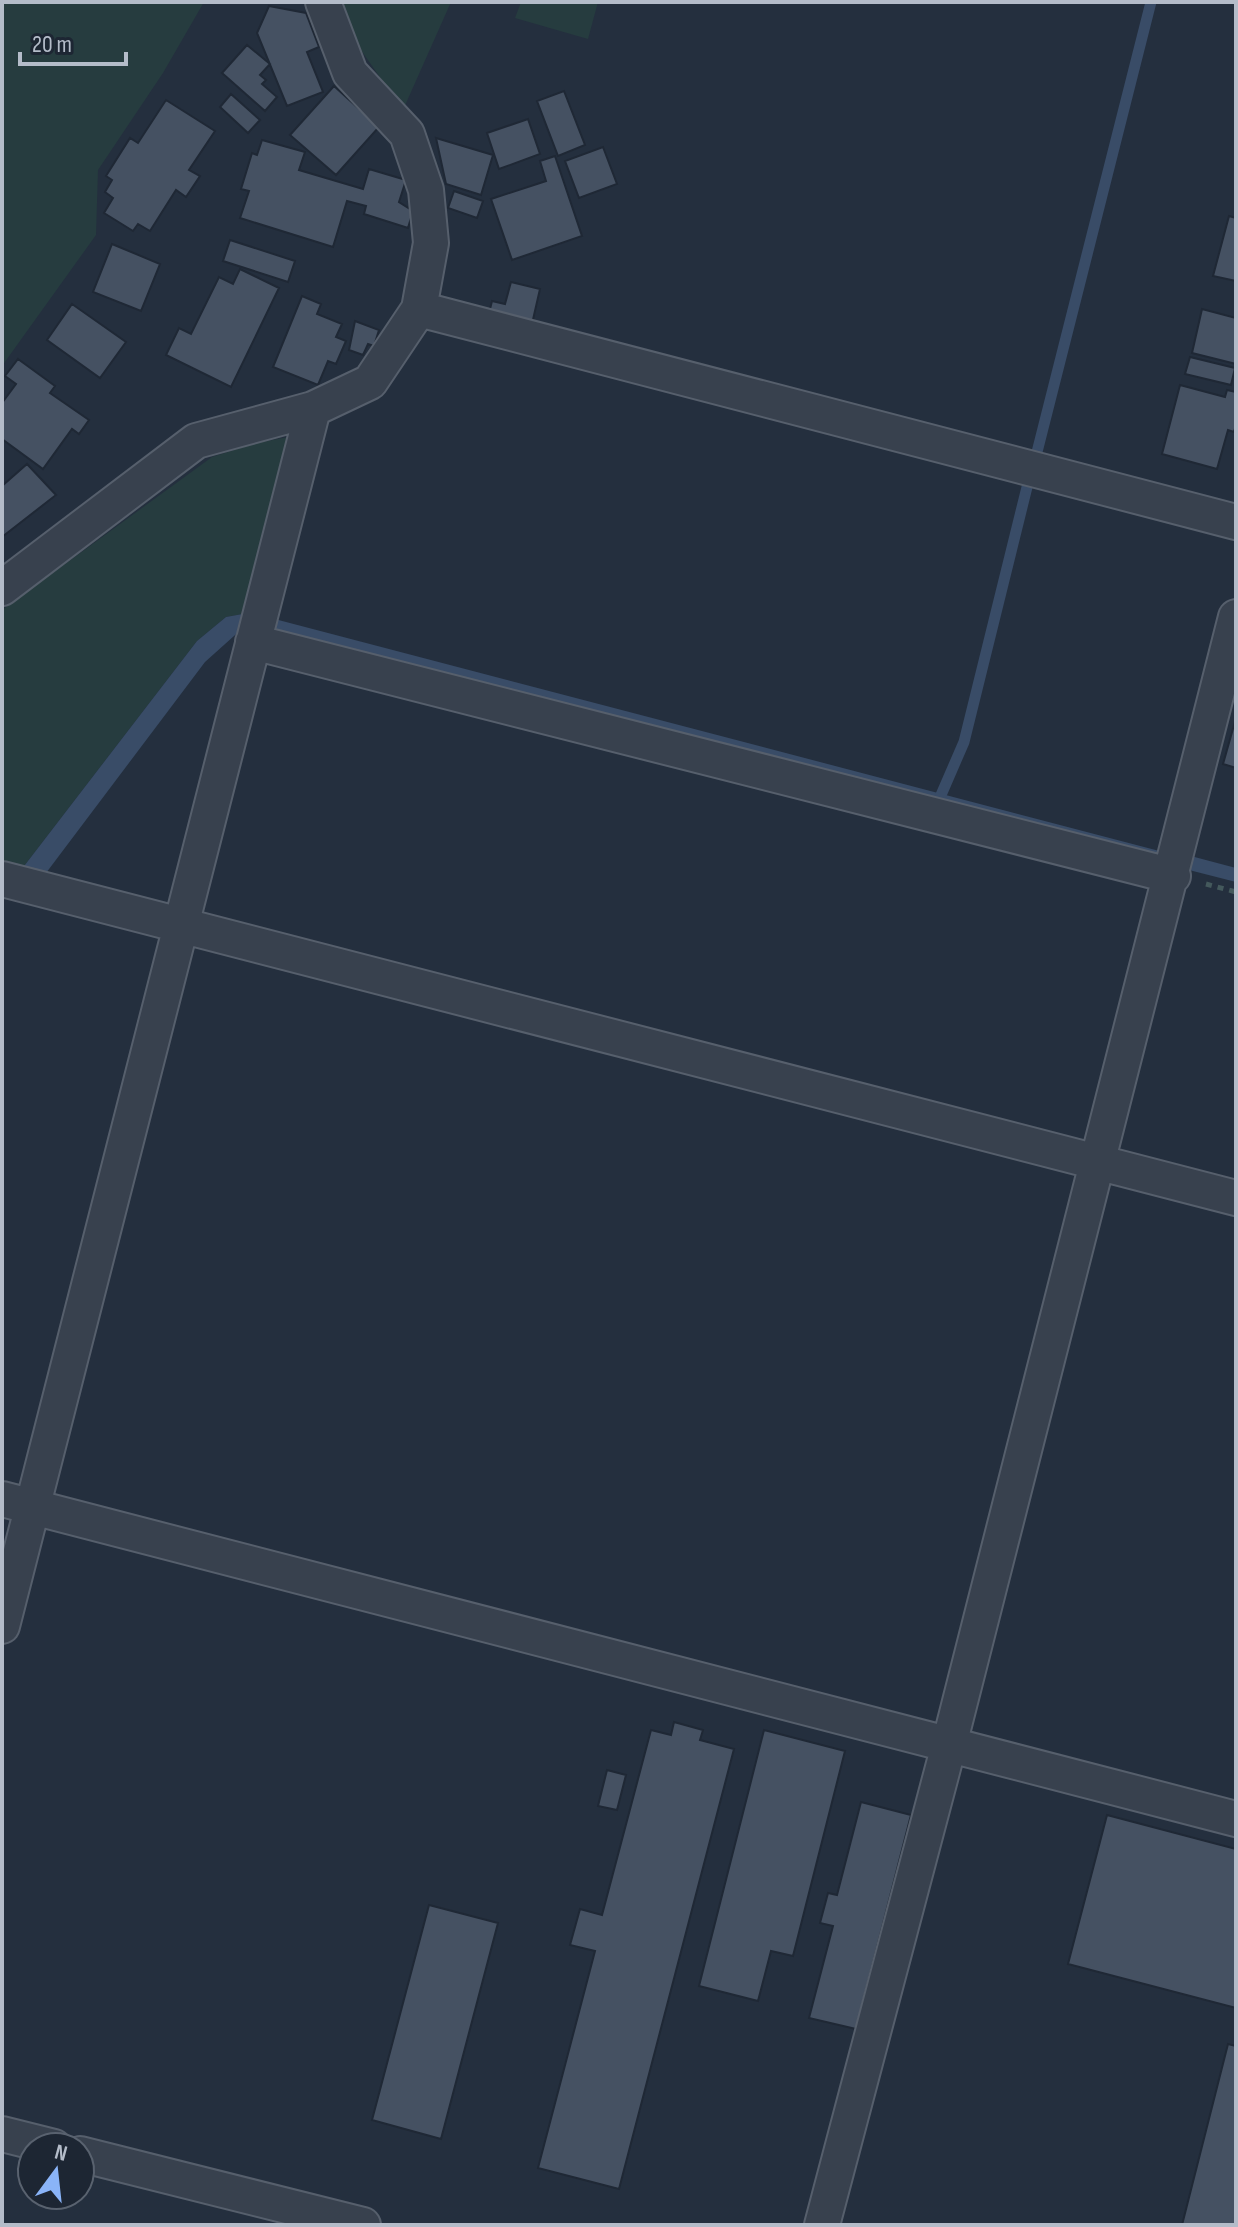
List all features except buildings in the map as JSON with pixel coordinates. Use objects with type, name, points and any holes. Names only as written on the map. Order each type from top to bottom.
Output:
[{"type":"street","points":[[2,588],[196,441],[313,409],[370,382],[419,309],[431,243],[426,190],[407,134],[350,73],[323,2]]},
{"type":"street","points":[[419,309],[1236,522]]},
{"type":"street","points":[[2,1626],[18,1503],[180,924],[313,409]]},
{"type":"street","points":[[822,2225],[1173,876],[1236,617]]},
{"type":"street","points":[[253,642],[1173,876]]},
{"type":"street","points":[[2,879],[1236,1198]]},
{"type":"street","points":[[18,1503],[1236,1819]]},
{"type":"street","points":[[96,2158],[363,2225]]},
{"type":"green space","points":[[2,2],[204,2],[163,73],[98,170],[96,235],[2,366]]},
{"type":"green space","points":[[341,2],[451,2],[403,110],[356,43]]},
{"type":"green space","points":[[521,2],[598,2],[588,39],[515,18]]},
{"type":"green space","points":[[294,436],[248,613],[226,617],[197,641],[18,874],[2,870],[2,610],[212,457]]},
{"type":"water","points":[[248,613],[244,627],[205,662],[40,881],[18,874],[197,641],[226,617]]},
{"type":"water","points":[[267,617],[1167,853],[1153,865],[262,634]]},
{"type":"water","points":[[1187,855],[1236,868],[1236,882],[1189,870]]},
{"type":"waterway","points":[[1035,460],[1151,2]]},
{"type":"waterway","points":[[938,802],[964,742],[1030,475]]}]
